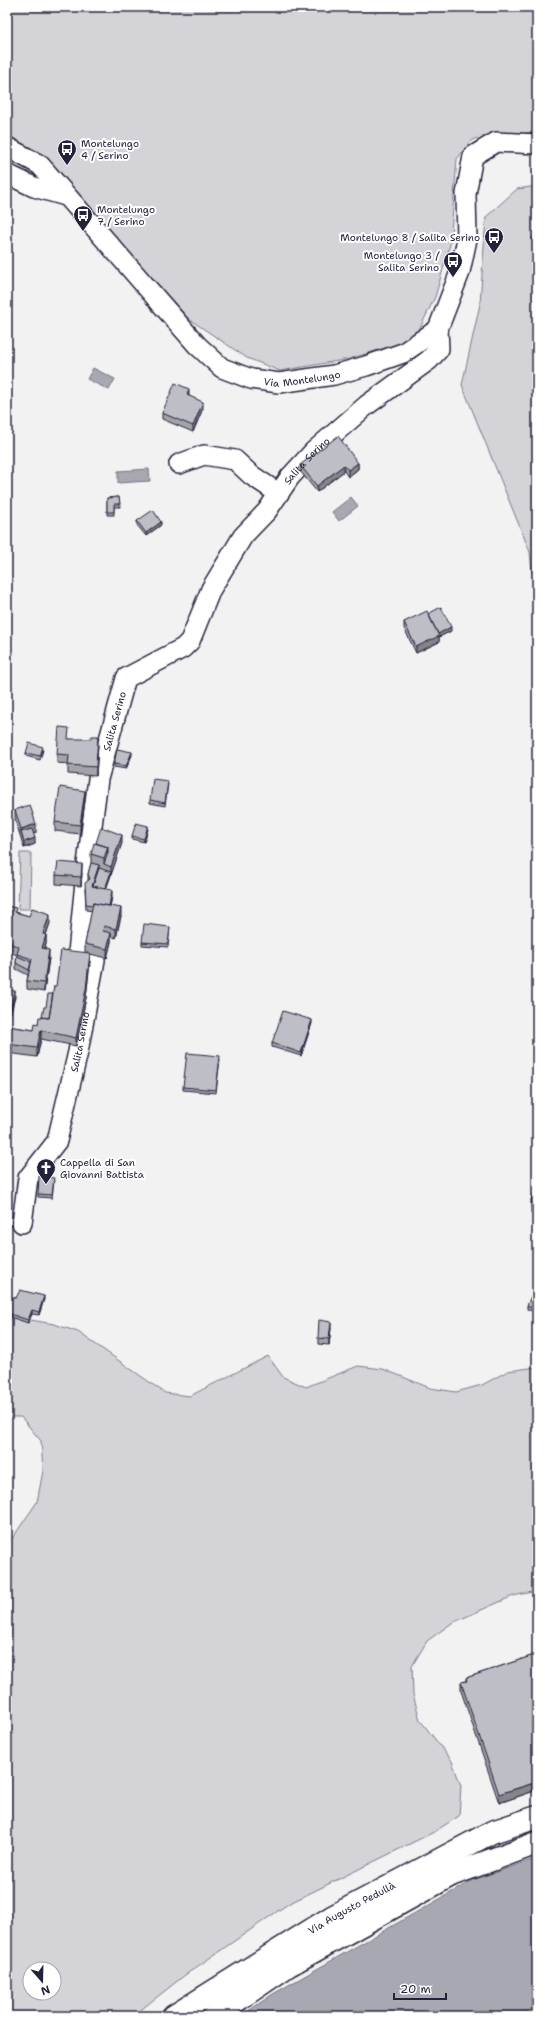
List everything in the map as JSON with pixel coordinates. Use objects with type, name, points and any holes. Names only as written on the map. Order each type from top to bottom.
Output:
[{"type":"main road","name":"Via Augusto Pedullà","points":[[174,2016],[274,1952],[352,1906],[492,1832],[537,1817]]},
{"type":"main road","name":"Via Augusto Pedullà","points":[[214,2016],[289,1965],[451,1876],[537,1843]]},
{"type":"street","points":[[438,329],[462,266],[467,239],[466,194],[473,156],[496,142],[537,144]]},
{"type":"street","name":"Via Montelungo","points":[[7,147],[40,164],[66,196],[197,345],[222,368],[251,378],[279,383],[340,373],[403,353],[438,329]]},
{"type":"street","points":[[7,174],[34,187],[66,196]]},
{"type":"street","name":"Salita Serino","points":[[22,1223],[28,1178],[57,1141],[78,1052],[94,960],[78,953],[86,872],[97,786],[105,751],[126,678],[183,648],[190,641],[215,582],[243,536],[267,511],[278,493],[314,451],[366,405],[429,360],[439,349],[438,329]]},
{"type":"street","points":[[179,464],[204,455],[235,460],[252,476],[278,493]]},
{"type":"shaded area","points":[[7,7],[537,7],[537,132],[481,136],[471,141],[457,159],[450,245],[435,297],[420,328],[401,343],[349,359],[280,371],[247,358],[189,319],[80,198],[7,139]]},
{"type":"shaded area","points":[[537,186],[537,622],[530,552],[462,385],[480,304],[486,217],[517,189]]},
{"type":"shaded area","points":[[93,368],[115,379],[109,390],[87,379]]},
{"type":"shaded area","points":[[149,469],[150,481],[118,483],[118,471]]},
{"type":"shaded area","points":[[351,497],[358,506],[339,521],[332,512]]},
{"type":"shaded area","points":[[20,853],[31,853],[30,909],[18,909]]},
{"type":"shaded area","points":[[7,1316],[54,1324],[78,1332],[165,1393],[190,1396],[268,1356],[283,1377],[306,1387],[358,1366],[383,1369],[430,1388],[456,1392],[482,1385],[508,1371],[537,1367],[537,1591],[513,1596],[452,1623],[427,1641],[412,1666],[413,1694],[420,1720],[452,1761],[461,1786],[459,1816],[434,1832],[288,1904],[185,1975],[133,2016],[7,2016],[7,1546],[37,1502],[43,1471],[41,1441],[21,1417],[7,1417]]},
{"type":"shaded area","points":[[537,1858],[537,2007],[515,2016],[241,2016],[273,1994],[473,1880]]},
{"type":"building","points":[[175,383],[189,389],[187,395],[203,402],[193,426],[162,413]]},
{"type":"building","points":[[338,436],[358,463],[348,470],[344,465],[317,486],[300,465]]},
{"type":"building","points":[[119,497],[120,504],[114,504],[114,512],[107,512],[107,498]]},
{"type":"building","points":[[153,510],[161,522],[146,533],[137,521]]},
{"type":"building","points":[[441,607],[451,627],[438,634],[428,614]]},
{"type":"building","points":[[427,611],[439,636],[416,647],[404,622]]},
{"type":"building","points":[[59,727],[69,728],[68,739],[91,739],[91,736],[98,736],[96,767],[68,765],[69,755],[57,754]]},
{"type":"building","points":[[29,743],[43,747],[40,756],[26,753]]},
{"type":"building","points":[[117,749],[132,752],[126,766],[114,764]]},
{"type":"building","points":[[153,779],[168,781],[165,803],[150,800]]},
{"type":"building","points":[[60,787],[85,791],[80,825],[55,822]]},
{"type":"building","points":[[30,805],[36,824],[21,829],[15,810]]},
{"type":"building","points":[[136,823],[148,826],[144,839],[132,836]]},
{"type":"building","points":[[101,827],[122,835],[111,867],[104,864],[108,853],[108,847],[96,843]]},
{"type":"building","points":[[32,829],[35,838],[24,842],[21,832]]},
{"type":"building","points":[[94,843],[108,847],[104,858],[91,854]]},
{"type":"building","points":[[58,862],[82,864],[81,877],[56,875]]},
{"type":"building","points":[[91,863],[99,865],[92,886],[112,890],[109,906],[93,903],[93,905],[86,904],[85,883],[90,879],[88,874]]},
{"type":"building","points":[[99,868],[111,872],[105,889],[93,886]]},
{"type":"building","points":[[93,903],[121,908],[116,929],[104,926],[103,931],[111,933],[107,949],[85,944]]},
{"type":"building","points":[[7,906],[16,908],[15,912],[29,916],[32,908],[50,914],[43,934],[46,935],[42,948],[49,950],[44,983],[27,981],[32,959],[17,954],[19,947],[7,942],[9,934],[7,933]]},
{"type":"building","points":[[144,924],[170,927],[168,944],[142,942]]},
{"type":"building","points":[[61,950],[90,953],[86,989],[76,1038],[41,1030],[37,1048],[7,1044],[7,1026],[34,1030],[35,1023],[38,1024],[39,1017],[49,1018],[54,986],[56,986]]},
{"type":"building","points":[[17,956],[31,962],[29,970],[16,963]]},
{"type":"building","points":[[7,989],[15,991],[8,1017],[7,1016]]},
{"type":"building","points":[[48,994],[53,994],[49,1018],[42,1017],[44,1007],[46,1007]]},
{"type":"building","points":[[283,1011],[312,1020],[301,1053],[272,1043]]},
{"type":"building","points":[[187,1053],[220,1056],[216,1090],[183,1087]]},
{"type":"building","name":"Cappella di San Giovanni Battista","points":[[39,1176],[54,1178],[52,1195],[38,1194]]},
{"type":"building","points":[[537,1187],[537,1211],[531,1207],[533,1201],[531,1200]]},
{"type":"building","points":[[537,1212],[537,1221],[534,1219]]},
{"type":"building","points":[[537,1282],[537,1310],[527,1306]]},
{"type":"building","points":[[20,1290],[44,1296],[39,1312],[32,1310],[28,1320],[7,1313],[7,1296],[16,1298]]},
{"type":"building","points":[[319,1320],[331,1322],[329,1339],[318,1338]]},
{"type":"building","points":[[537,1654],[537,1782],[499,1794],[461,1682],[467,1681],[466,1678]]},
{"type":"waterway","points":[[537,237],[534,239],[537,246]]},
{"type":"place","name":"Montelungo 4 / Serino","points":[[67,166]]},
{"type":"place","name":"Montelungo 7 / Serino","points":[[83,232]]},
{"type":"place","name":"Montelungo 8 / Salita Serino","points":[[494,254]]},
{"type":"place","name":"Montelungo 3 / Salita Serino","points":[[453,278]]},
{"type":"place","name":"Cappella di San Giovanni Battista","points":[[46,1185]]}]
